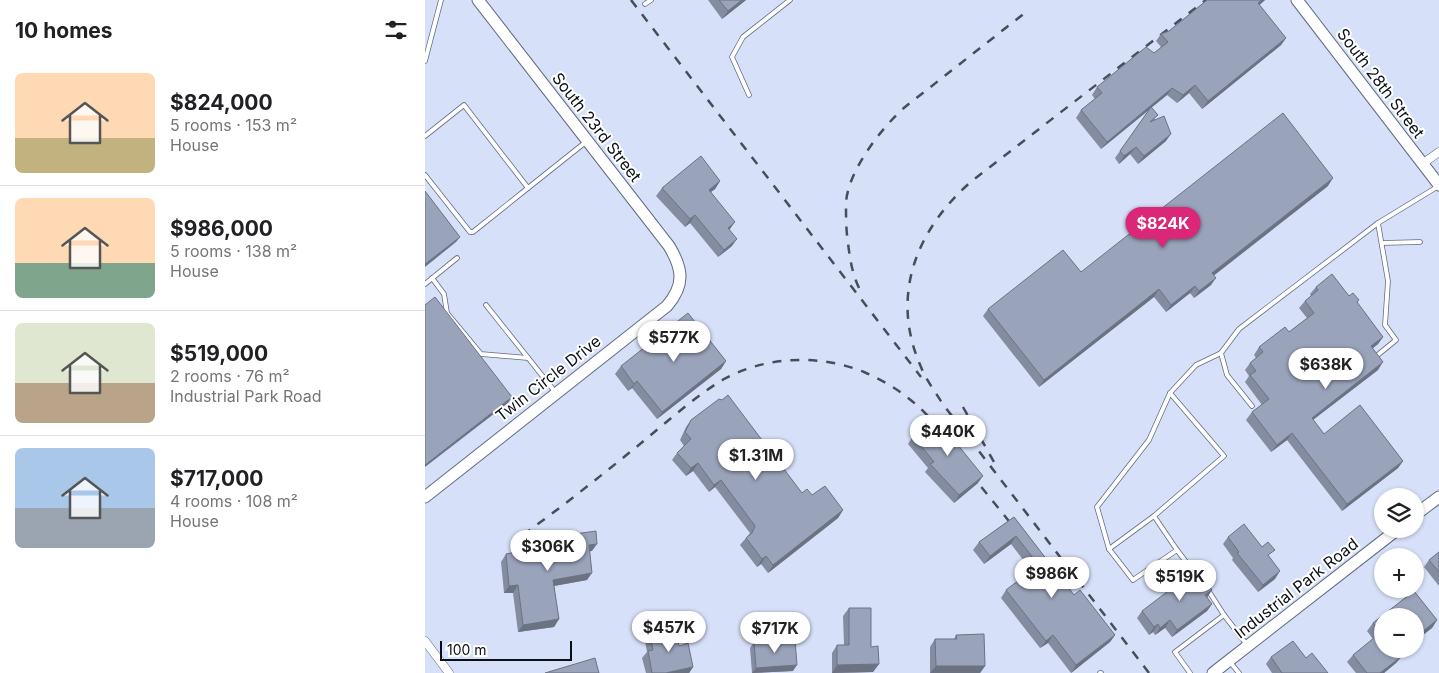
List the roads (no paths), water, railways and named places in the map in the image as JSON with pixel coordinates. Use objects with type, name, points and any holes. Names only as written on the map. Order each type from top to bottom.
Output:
[{"type":"street","name":"South 23rd Street","points":[[478,0],[669,246],[678,262],[680,278]]},
{"type":"street","name":"South 28th Street","points":[[1297,0],[1439,186]]},
{"type":"street","points":[[1422,164],[1439,152]]},
{"type":"street","name":"Twin Circle Drive","points":[[425,497],[667,306],[674,298],[680,278]]},
{"type":"street","points":[[1424,508],[1439,497]]},
{"type":"street","name":"Industrial Park Road","points":[[1213,673],[1386,538]]},
{"type":"street","points":[[425,641],[449,673]]},
{"type":"lane","points":[[425,62],[441,0]]},
{"type":"lane","points":[[645,4],[651,0]]},
{"type":"lane","points":[[749,95],[732,57],[743,37],[790,0]]},
{"type":"lane","points":[[425,136],[464,105],[528,188]]},
{"type":"lane","points":[[425,175],[470,232],[473,232],[587,141]]},
{"type":"lane","points":[[1177,550],[1133,580],[1109,549],[1097,507],[1149,440],[1170,393],[1196,365],[1221,353],[1239,329],[1379,223],[1439,186]]},
{"type":"lane","points":[[1374,358],[1396,340],[1385,325],[1388,281],[1379,223]]},
{"type":"lane","points":[[1382,243],[1420,242]]},
{"type":"lane","points":[[425,284],[457,258]]},
{"type":"lane","points":[[432,278],[444,294],[447,313],[481,354],[529,358]]},
{"type":"lane","points":[[486,305],[556,393]]},
{"type":"lane","points":[[1221,353],[1227,375],[1252,406]]},
{"type":"lane","points":[[1109,549],[1154,516],[1224,456],[1170,393]]},
{"type":"lane","points":[[1154,516],[1199,579]]},
{"type":"lane","points":[[1205,586],[1247,646]]},
{"type":"lane","points":[[1190,673],[1175,652],[1224,615]]},
{"type":"lane","points":[[1229,661],[1239,673]]},
{"type":"railway","points":[[631,0],[921,377]]},
{"type":"railway","points":[[1149,673],[942,403],[925,376],[912,340],[908,314],[909,289],[914,264],[923,241],[953,199],[973,180],[1206,0]]},
{"type":"railway","points":[[859,288],[853,271],[846,228],[848,192],[859,165],[876,138],[905,107],[1026,12]]},
{"type":"railway","points":[[523,535],[597,479],[702,394],[724,379],[740,371],[757,366],[775,362],[811,360],[847,366],[864,372],[886,383],[907,397],[925,413],[941,432]]},
{"type":"railway","points":[[963,407],[994,462]]},
{"type":"railway","points":[[970,473],[1017,531]]}]
